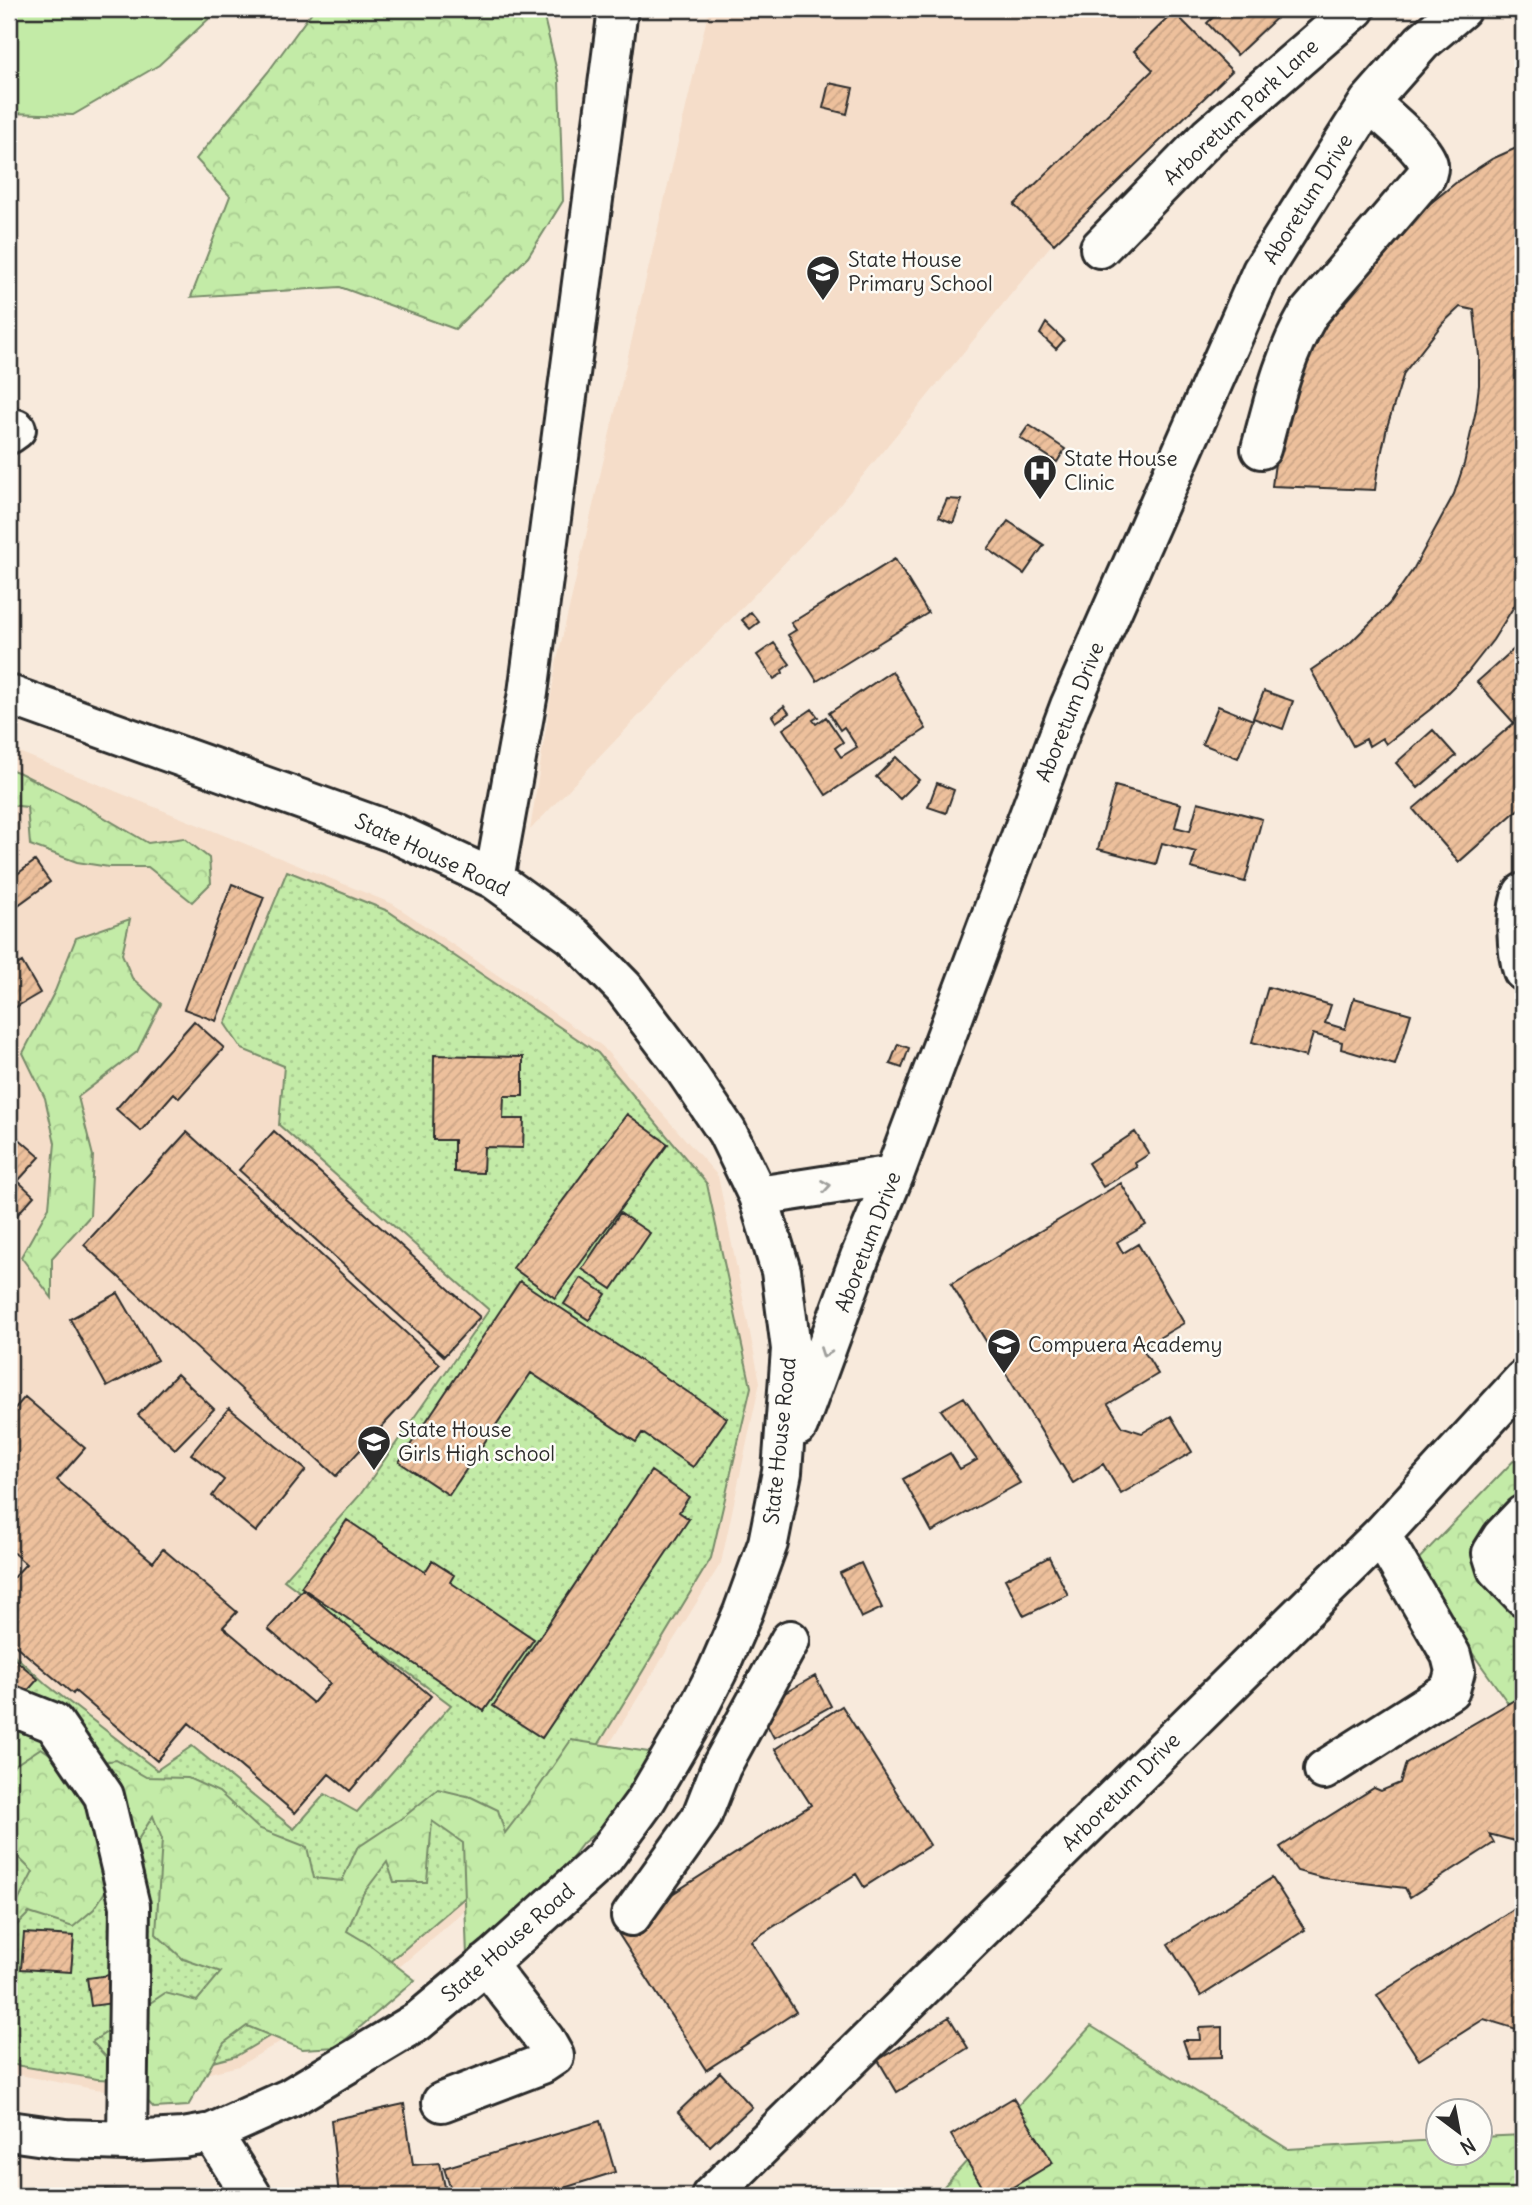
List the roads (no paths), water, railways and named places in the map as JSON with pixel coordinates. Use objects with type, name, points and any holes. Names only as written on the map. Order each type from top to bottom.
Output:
[{"type":"street","points":[[495,879],[528,693],[618,9]]},
{"type":"street","name":"Arboretum Park Lane","points":[[1100,248],[1209,136],[1355,9]]},
{"type":"street","name":"Aboretum Drive","points":[[782,1472],[860,1257],[894,1175],[1070,706],[1262,271],[1369,102],[1422,42],[1461,9]]},
{"type":"street","points":[[1261,449],[1286,359],[1310,313],[1426,176],[1429,166],[1418,146],[1369,102]]},
{"type":"street","name":"State House Road","points":[[9,695],[392,832],[495,879],[573,936],[624,988],[677,1058],[727,1132],[758,1196],[781,1271],[791,1349],[782,1472],[768,1543],[743,1612],[717,1672],[646,1800],[603,1859],[486,1965],[418,2022],[290,2098],[212,2133],[183,2138],[127,2141],[66,2139],[9,2131]]},
{"type":"street","points":[[1523,893],[1518,903],[1519,958],[1523,971]]},
{"type":"street","points":[[758,1196],[894,1175]]},
{"type":"street","name":"Arboretum Drive","points":[[711,2196],[1381,1535],[1523,1380]]},
{"type":"street","points":[[1523,1516],[1502,1537],[1492,1553],[1497,1569],[1523,1596]]},
{"type":"street","points":[[1324,1770],[1450,1690],[1455,1671],[1451,1655],[1381,1535]]},
{"type":"street","points":[[631,1916],[701,1818],[721,1767],[790,1640]]},
{"type":"street","points":[[9,1705],[54,1723],[104,1796],[130,1906],[127,2141]]},
{"type":"street","points":[[669,1759],[709,1797]]},
{"type":"street","points":[[442,2102],[542,2064],[554,2056],[545,2040],[486,1965]]},
{"type":"street","points":[[212,2133],[252,2196]]},
{"type":"place","name":"State House Primary School","points":[[823,302]]},
{"type":"place","name":"State House Clinic","points":[[1040,501]]},
{"type":"place","name":"Compuera Academy","points":[[1004,1375]]},
{"type":"place","name":"State House Girls High school","points":[[374,1472]]}]
